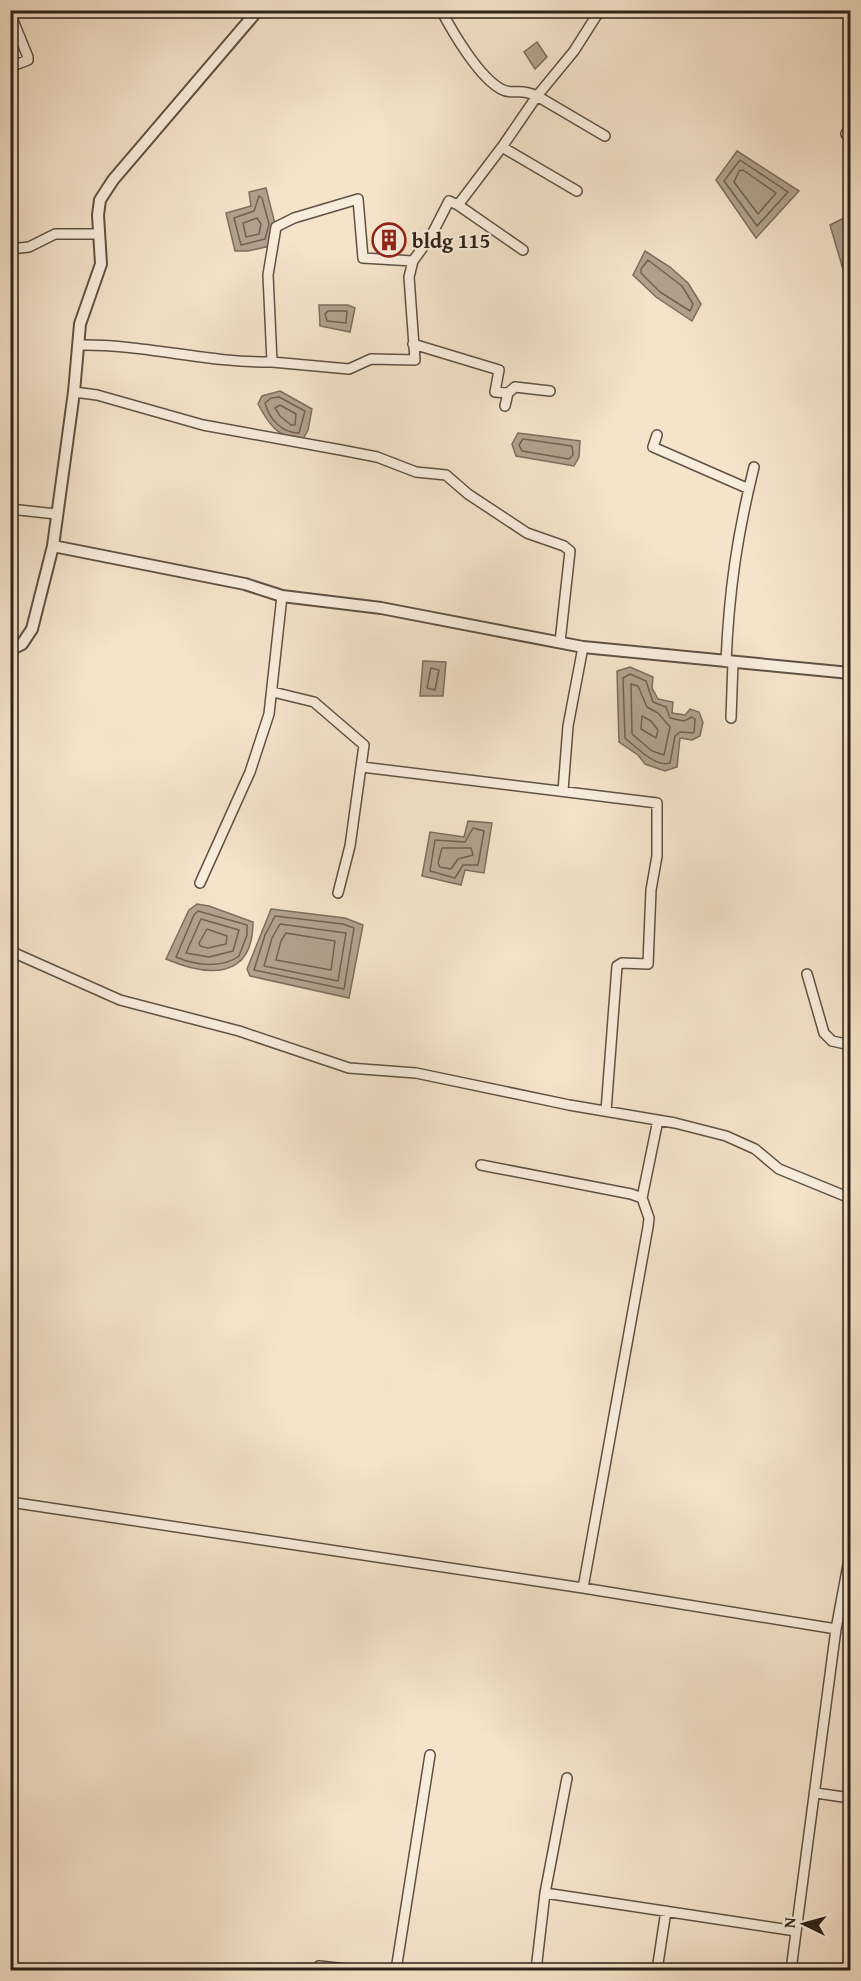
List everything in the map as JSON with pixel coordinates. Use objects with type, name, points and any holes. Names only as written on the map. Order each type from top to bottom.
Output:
[{"type":"street","points":[[10,650],[22,644],[32,629],[52,546],[74,392],[80,324],[101,264],[98,215],[104,193],[258,10]]},
{"type":"street","points":[[441,10],[465,51],[498,88],[508,93],[526,91],[605,136]]},
{"type":"street","points":[[458,205],[537,96],[574,51],[600,10]]},
{"type":"street","points":[[10,14],[28,57],[28,60],[10,67]]},
{"type":"street","points":[[502,147],[577,192]]},
{"type":"street","points":[[272,362],[268,275],[276,227],[294,218],[358,199],[363,258],[413,261]]},
{"type":"street","points":[[79,345],[137,347],[226,360],[349,369],[371,359],[415,360],[409,277],[413,261],[431,236],[449,201],[523,250]]},
{"type":"street","points":[[10,249],[29,247],[55,234],[99,234]]},
{"type":"street","points":[[413,344],[499,370],[495,392],[508,393]]},
{"type":"street","points":[[505,406],[508,393],[515,387],[550,391]]},
{"type":"street","points":[[74,392],[97,395],[203,425],[341,450],[377,458],[416,472],[446,475],[483,506],[527,533],[564,546],[570,551],[560,642]]},
{"type":"street","points":[[657,435],[653,447],[749,489]]},
{"type":"street","points":[[731,718],[731,581],[737,537],[754,467]]},
{"type":"street","points":[[10,509],[56,514]]},
{"type":"street","points":[[52,546],[245,584],[282,596],[381,608],[583,647],[850,673]]},
{"type":"street","points":[[200,883],[260,742],[273,692],[276,637],[282,596]]},
{"type":"street","points":[[563,791],[568,726],[583,647]]},
{"type":"street","points":[[273,692],[314,702],[364,745],[350,846],[338,892]]},
{"type":"street","points":[[362,767],[652,802],[658,806],[648,964],[622,963],[617,966],[606,1111]]},
{"type":"street","points":[[10,951],[120,1000],[238,1031],[349,1068],[416,1072],[569,1105],[658,1120],[726,1136],[755,1149],[779,1169],[850,1198]]},
{"type":"street","points":[[807,974],[824,1033],[832,1041],[850,1046]]},
{"type":"street","points":[[583,1588],[648,1227],[649,1218],[642,1198],[658,1120]]},
{"type":"street","points":[[481,1165],[642,1198]]},
{"type":"street","points":[[10,1502],[583,1588],[836,1629]]},
{"type":"street","points":[[790,1971],[816,1793],[836,1629],[850,1554]]},
{"type":"street","points":[[396,1971],[430,1755]]},
{"type":"street","points":[[536,1971],[545,1893],[567,1778]]},
{"type":"street","points":[[816,1793],[850,1798]]},
{"type":"street","points":[[545,1893],[795,1931]]},
{"type":"street","points":[[657,1971],[666,1911]]},
{"type":"street","points":[[318,1971],[320,1966],[356,1971]]},
{"type":"water","points":[[537,42],[547,57],[535,69],[524,52]]},
{"type":"water","points":[[737,151],[799,191],[756,238],[716,180]]},
{"type":"water","points":[[266,188],[275,224],[270,246],[248,251],[235,251],[226,213],[251,206],[249,192]]},
{"type":"water","points":[[850,215],[850,293],[830,225]]},
{"type":"water","points":[[645,251],[670,267],[688,283],[701,304],[692,321],[656,297],[633,275]]},
{"type":"water","points":[[319,305],[348,305],[355,308],[350,332],[320,326]]},
{"type":"water","points":[[280,391],[312,409],[308,430],[302,441],[275,429],[258,404],[262,396]]},
{"type":"water","points":[[518,433],[580,441],[579,457],[574,466],[516,456],[512,444]]},
{"type":"water","points":[[423,661],[446,662],[443,696],[420,696]]},
{"type":"water","points":[[630,667],[653,677],[652,688],[658,699],[673,702],[672,713],[685,715],[690,709],[699,712],[703,722],[700,736],[692,740],[680,738],[677,767],[665,771],[645,764],[638,755],[619,742],[617,671]]},
{"type":"water","points":[[468,821],[492,823],[484,873],[465,870],[461,885],[422,876],[430,832],[464,837]]},
{"type":"water","points":[[197,904],[253,922],[251,941],[245,955],[237,964],[225,969],[197,969],[166,959],[189,910]]},
{"type":"water","points":[[271,909],[345,918],[363,925],[349,998],[250,976],[247,969]]},
{"type":"place","name":"bldg 115","points":[[389,240]]}]
